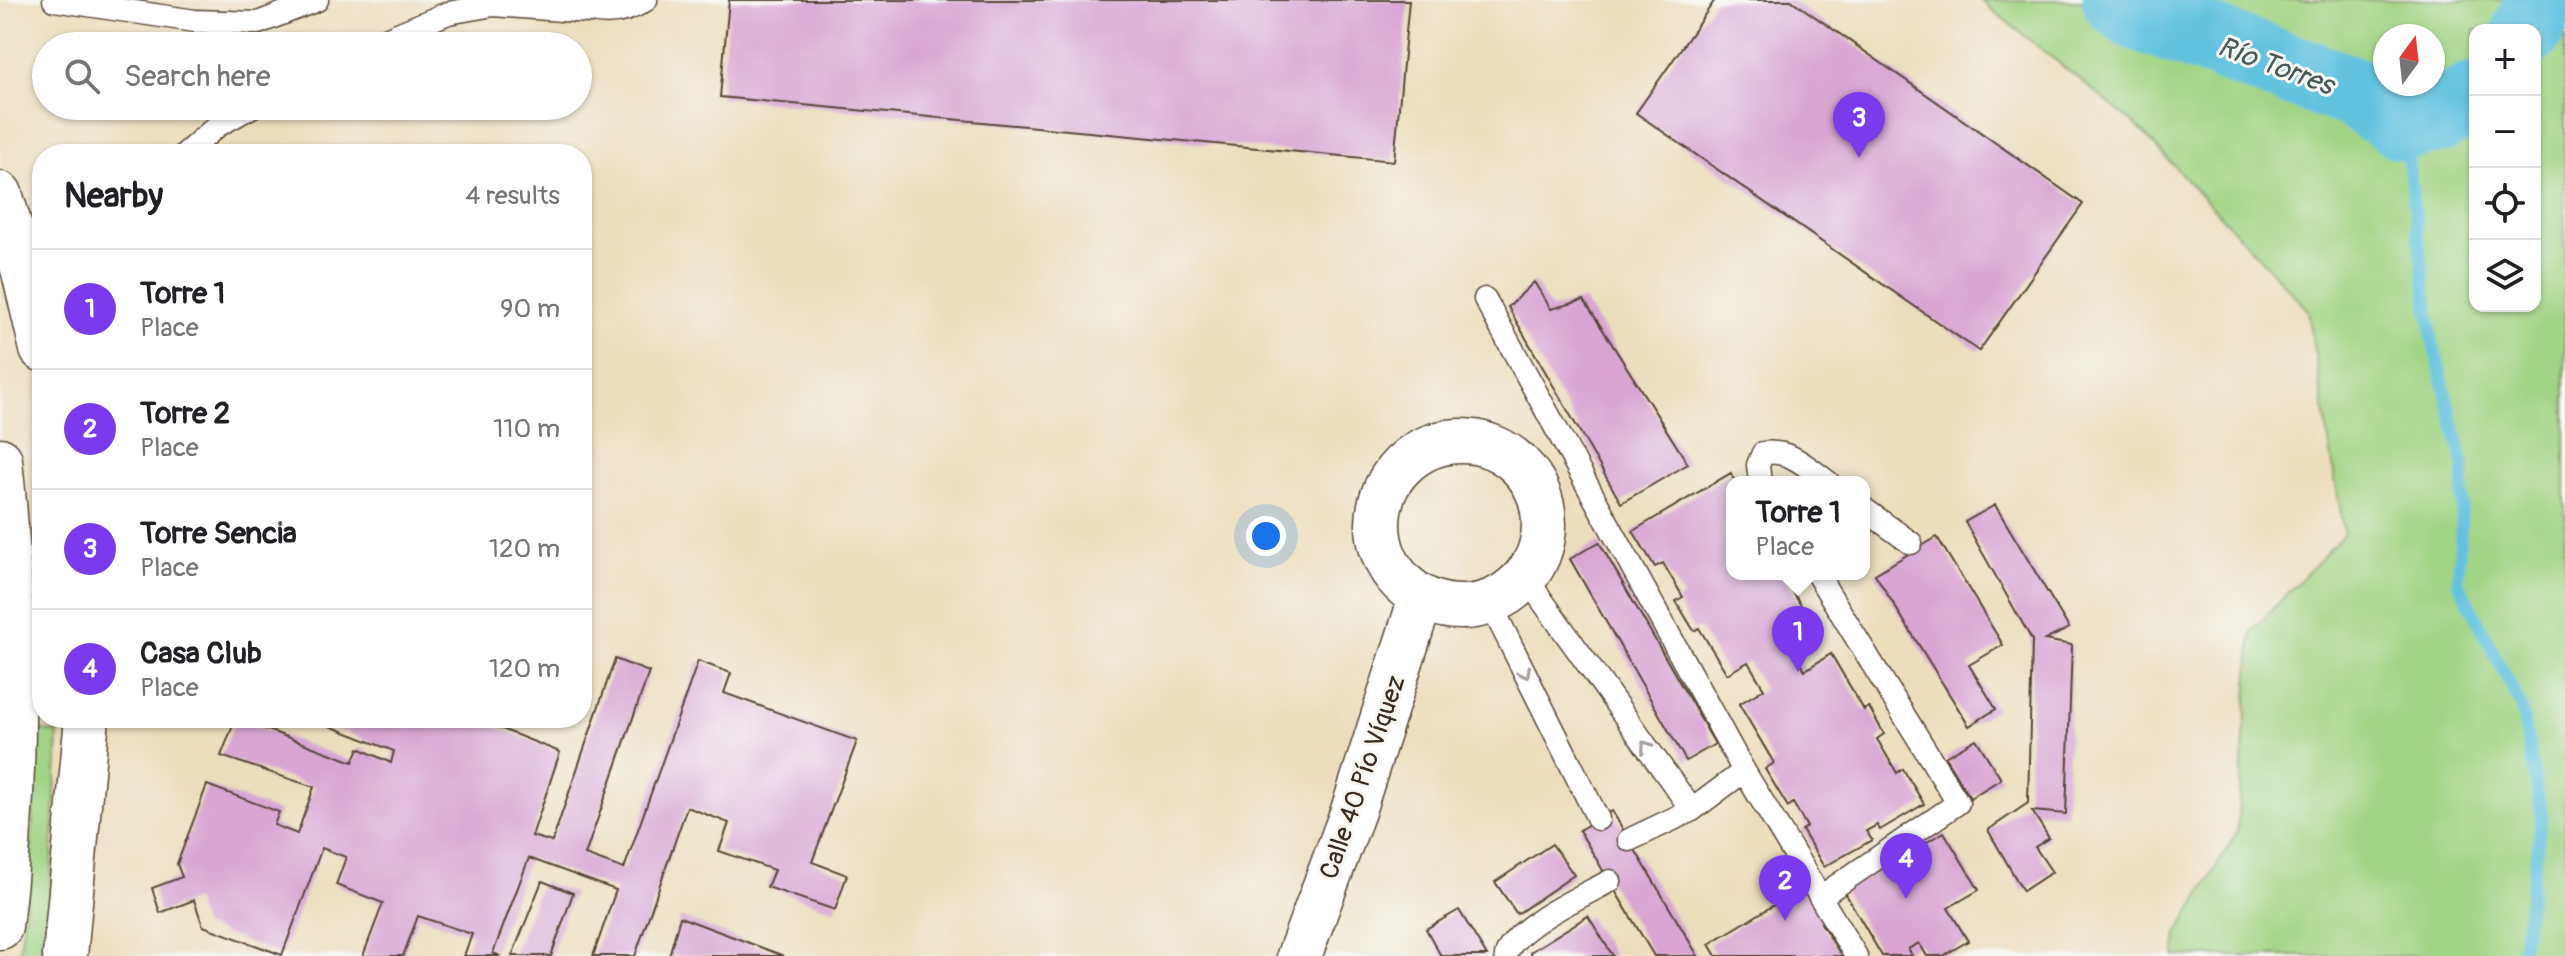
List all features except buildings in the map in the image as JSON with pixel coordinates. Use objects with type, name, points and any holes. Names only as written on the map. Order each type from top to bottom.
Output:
[{"type":"main road","points":[[0,194],[32,302]]},
{"type":"main road","points":[[1458,441],[1486,445],[1510,457],[1529,476],[1541,501],[1545,528],[1539,554],[1526,578],[1510,593],[1490,603],[1466,608],[1443,606],[1421,598],[1399,581],[1384,558],[1377,532],[1379,505],[1390,480],[1408,459],[1431,446],[1445,443],[1458,441]]},
{"type":"main road","points":[[0,460],[10,561],[16,688],[12,824],[0,927]]},
{"type":"main road","name":"Calle 40 Pío Víquez","points":[[1299,956],[1353,811],[1421,598]]},
{"type":"main road","points":[[65,956],[86,728]]},
{"type":"lane","points":[[54,0],[195,21],[258,23],[317,0]]},
{"type":"lane","points":[[569,0],[590,12]]},
{"type":"lane","points":[[403,32],[448,13],[493,5],[621,12],[646,0]]},
{"type":"lane","points":[[219,22],[219,32]]},
{"type":"lane","points":[[193,144],[214,120]]},
{"type":"lane","points":[[1485,299],[1744,771],[1856,956]]},
{"type":"lane","points":[[1759,476],[1758,465],[1763,453],[1777,451],[1792,455],[1820,476]]},
{"type":"lane","points":[[1870,513],[1911,543]]},
{"type":"lane","points":[[1526,578],[1692,810]]},
{"type":"lane","points":[[1820,897],[1958,803],[1821,580]]},
{"type":"lane","points":[[1490,603],[1598,819]]},
{"type":"lane","points":[[1629,840],[1692,810],[1744,771]]},
{"type":"lane","points":[[1506,956],[1508,948],[1525,930],[1610,881]]},
{"type":"green space","points":[[1980,0],[2565,0],[2565,956],[2175,956],[2177,934],[2237,832],[2252,631],[2344,534],[2308,310],[2136,125]]},
{"type":"green space","points":[[37,730],[58,733],[51,880],[41,956],[19,956],[30,876]]},
{"type":"waterway","name":"Río Torres","points":[[2118,0],[2136,14],[2355,93],[2403,124],[2438,118],[2469,100]]},
{"type":"waterway","name":"Río Torres","points":[[2531,24],[2543,0]]},
{"type":"waterway","points":[[2403,124],[2432,338],[2464,467],[2458,582],[2521,706],[2542,816],[2521,956]]},
{"type":"place","name":"Torre Sencia","points":[[1859,158]]},
{"type":"place","name":"Torre 1","points":[[1798,672]]},
{"type":"place","name":"Casa Club","points":[[1906,899]]},
{"type":"place","name":"Torre 2","points":[[1785,921]]}]
